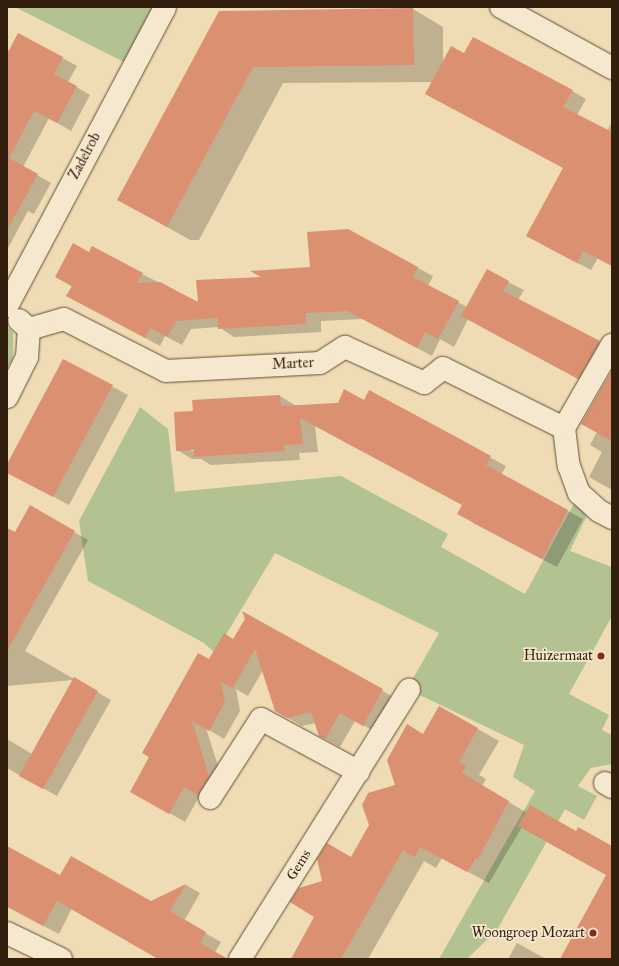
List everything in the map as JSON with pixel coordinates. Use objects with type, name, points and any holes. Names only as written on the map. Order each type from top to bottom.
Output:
[{"type":"street","name":"Zadelrob","points":[[7,306],[164,7]]},
{"type":"street","points":[[501,7],[612,68]]},
{"type":"street","points":[[7,310],[29,329],[26,357],[7,397]]},
{"type":"street","name":"Marter","points":[[29,329],[64,319],[166,371],[320,364],[345,347],[424,383],[443,368],[564,428]]},
{"type":"street","points":[[612,345],[564,428],[569,466],[580,493],[600,511],[612,518]]},
{"type":"street","name":"Gems","points":[[240,959],[359,772],[409,690]]},
{"type":"street","points":[[210,798],[262,719],[359,772]]},
{"type":"street","points":[[7,933],[62,959]]},
{"type":"green space","points":[[15,7],[154,7],[124,62]]},
{"type":"green space","points":[[7,327],[13,332],[13,358],[7,368]]},
{"type":"green space","points":[[140,407],[168,429],[175,492],[341,476],[448,534],[441,547],[525,594],[576,500],[588,513],[570,551],[612,567],[612,616],[569,694],[609,715],[602,730],[612,735],[612,764],[591,768],[578,786],[597,796],[584,820],[565,809],[497,930],[467,959],[439,959],[535,791],[513,777],[524,745],[407,689],[439,633],[275,553],[215,653],[204,643],[88,581],[79,521]]},
{"type":"building","points":[[413,8],[414,65],[253,67],[167,227],[117,200],[219,11]]},
{"type":"building","points":[[18,33],[63,57],[54,74],[77,86],[57,123],[34,111],[9,158],[38,174],[7,230],[7,54]]},
{"type":"building","points":[[473,37],[573,90],[563,107],[612,132],[612,266],[583,251],[577,263],[526,236],[563,168],[425,94],[451,46],[464,53]]},
{"type":"building","points":[[348,229],[418,267],[413,277],[459,301],[438,339],[425,332],[417,348],[347,311],[306,313],[306,324],[218,329],[218,318],[176,321],[167,337],[150,328],[145,338],[66,296],[72,286],[55,277],[73,243],[89,252],[92,246],[143,273],[137,283],[160,282],[198,302],[196,280],[261,277],[250,271],[310,267],[307,232]]},
{"type":"building","points":[[487,269],[509,281],[503,291],[600,341],[578,379],[461,316]]},
{"type":"building","points":[[63,359],[113,385],[53,497],[7,473],[7,464]]},
{"type":"building","points":[[612,370],[612,441],[581,424]]},
{"type":"building","points":[[344,389],[364,400],[369,390],[460,439],[491,456],[486,465],[568,510],[542,559],[457,514],[462,505],[300,418],[303,444],[284,445],[285,451],[194,457],[194,450],[176,451],[174,412],[193,411],[192,400],[280,395],[281,406],[338,403]]},
{"type":"building","points":[[30,505],[75,531],[7,651],[7,528],[15,532]]},
{"type":"building","points":[[242,611],[383,689],[363,726],[340,713],[325,739],[319,736],[311,712],[287,718],[275,711],[255,649],[233,688],[221,682],[225,702],[209,731],[192,721],[209,776],[198,795],[184,787],[169,814],[130,792],[149,757],[142,753],[198,653],[209,659],[224,633],[233,639],[245,619]]},
{"type":"building","points":[[74,677],[98,691],[43,789],[19,776]]},
{"type":"building","points":[[439,706],[478,728],[459,762],[466,766],[462,773],[509,801],[478,859],[476,858],[467,872],[420,847],[415,857],[403,850],[341,959],[291,959],[314,917],[290,902],[299,888],[322,881],[317,859],[327,843],[351,857],[369,825],[362,805],[368,793],[395,785],[387,760],[407,724],[423,734]]},
{"type":"building","points":[[530,805],[576,831],[578,827],[612,846],[612,959],[560,959],[606,875],[518,826]]},
{"type":"building","points":[[7,846],[60,875],[71,856],[151,901],[186,884],[170,911],[206,932],[200,943],[228,959],[158,959],[57,901],[43,926],[7,906]]},
{"type":"place","name":"Huizermaat","points":[[601,656]]},
{"type":"place","name":"Woongroep Mozart","points":[[593,933]]}]
